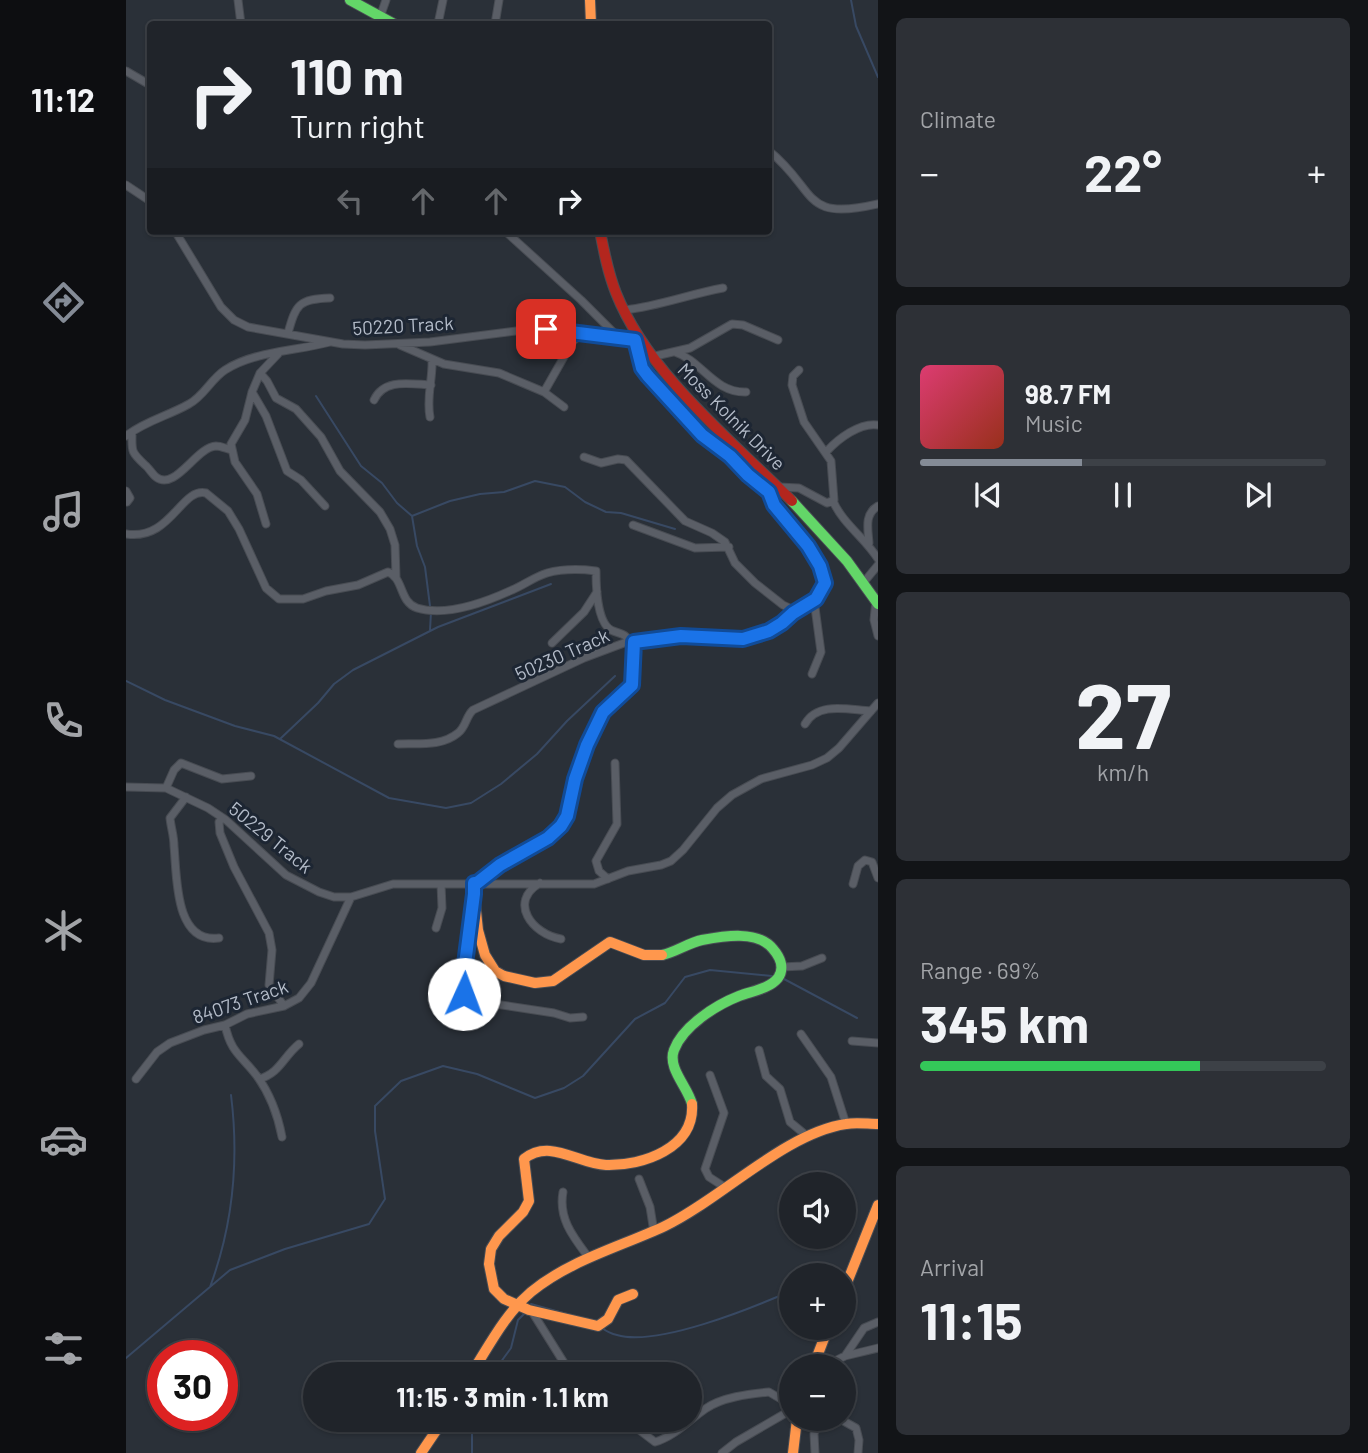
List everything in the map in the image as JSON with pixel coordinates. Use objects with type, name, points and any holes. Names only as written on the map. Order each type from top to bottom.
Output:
[{"type":"street","points":[[238,0],[240,21]]},
{"type":"street","points":[[350,0],[388,21]]},
{"type":"street","points":[[380,17],[386,0]]},
{"type":"street","points":[[439,21],[443,0]]},
{"type":"street","points":[[496,21],[499,0]]},
{"type":"street","points":[[590,0],[591,21]]},
{"type":"street","points":[[236,21],[239,13]]},
{"type":"street","points":[[126,71],[147,83]]},
{"type":"street","points":[[772,154],[822,207],[845,210],[878,204]]},
{"type":"street","points":[[126,185],[147,199]]},
{"type":"street","name":"50220 Track","points":[[177,235],[227,314],[248,327],[365,345],[399,344],[527,329],[638,341]]},
{"type":"street","points":[[509,235],[620,339]]},
{"type":"street","name":"Moss Kolnik Drive","points":[[601,235],[604,253],[638,341],[680,390],[773,487],[867,579],[877,602]]},
{"type":"street","points":[[625,310],[642,309],[696,292],[723,288]]},
{"type":"street","points":[[288,333],[295,311],[303,302],[330,298]]},
{"type":"street","points":[[651,357],[690,348],[732,324],[743,325],[778,340]]},
{"type":"street","points":[[544,392],[573,341],[581,334]]},
{"type":"street","points":[[638,341],[642,368],[648,376],[702,435],[730,456],[748,475],[773,487],[796,487],[825,502],[833,501]]},
{"type":"street","points":[[232,450],[219,446],[206,449],[173,478],[162,480],[155,477],[134,454],[129,434],[140,426],[194,401],[224,371],[243,362],[333,342]]},
{"type":"street","points":[[399,344],[457,367],[489,370],[544,392],[564,407]]},
{"type":"street","points":[[675,352],[686,357],[712,380],[728,389],[746,392]]},
{"type":"street","points":[[266,524],[257,494],[237,468],[232,442],[249,409],[260,373],[278,353]]},
{"type":"street","points":[[430,416],[428,405],[433,372],[432,359]]},
{"type":"street","points":[[799,370],[792,381],[803,418],[827,451],[834,472],[833,501],[878,559]]},
{"type":"street","points":[[260,373],[276,398],[296,409],[321,437],[340,471],[380,512],[395,545],[396,577],[410,605],[435,610],[470,606],[547,573],[596,571],[601,615],[606,626],[625,635],[632,642],[632,685],[603,712],[575,779],[565,821],[548,838],[500,865],[475,887],[464,972],[464,994],[471,999],[494,1004],[570,1018],[583,1017]]},
{"type":"street","points":[[374,400],[378,392],[386,386],[430,385]]},
{"type":"street","points":[[252,392],[266,416],[287,471],[301,480],[325,506]]},
{"type":"street","points":[[827,451],[842,437],[871,424],[878,425]]},
{"type":"street","points":[[584,457],[601,463],[626,460],[685,521],[725,542],[735,563],[755,583],[783,605],[796,611]]},
{"type":"street","points":[[773,487],[774,505],[802,537],[825,577],[823,590],[814,600],[821,652],[812,674]]},
{"type":"street","points":[[126,491],[130,498],[127,502]]},
{"type":"street","points":[[126,534],[142,534],[157,529],[169,521],[184,502],[202,492],[214,497],[228,511],[244,538],[266,588],[279,598],[303,599],[358,585],[385,572],[391,572],[396,577]]},
{"type":"street","points":[[869,544],[869,514],[878,506]]},
{"type":"street","points":[[633,525],[695,548],[729,547]]},
{"type":"street","points":[[867,579],[878,565]]},
{"type":"street","points":[[867,579],[878,579]]},
{"type":"street","points":[[552,643],[584,612],[597,592]]},
{"type":"street","name":"50230 Track","points":[[398,744],[429,744],[453,736],[461,731],[467,716],[473,710],[584,658],[632,642],[681,636],[739,640],[775,628],[814,600]]},
{"type":"street","points":[[877,602],[874,620],[878,636]]},
{"type":"street","name":"50229 Track","points":[[126,787],[166,788],[186,797],[222,818],[292,879],[340,898],[393,884],[475,887],[540,883],[594,884],[628,871],[671,861],[717,808],[732,795],[757,780],[803,768],[827,758],[878,703]]},
{"type":"street","points":[[805,724],[812,715],[824,710],[845,708],[871,711]]},
{"type":"street","points":[[166,788],[174,770],[183,763],[222,779],[251,776]]},
{"type":"street","points":[[608,879],[599,871],[596,861],[617,824],[615,763]]},
{"type":"street","points":[[186,797],[170,818],[178,895],[184,918],[191,928],[204,939],[219,938]]},
{"type":"street","points":[[222,818],[219,822],[220,833],[234,867],[269,933],[272,950],[269,985],[284,1006]]},
{"type":"street","points":[[853,884],[858,866],[865,860],[873,864],[878,878]]},
{"type":"street","points":[[540,883],[529,890],[526,897],[526,914],[538,929],[561,939]]},
{"type":"street","points":[[436,928],[442,908],[441,884]]},
{"type":"street","points":[[475,887],[485,958],[497,973],[513,979],[541,983],[554,981],[579,966],[599,946],[610,942],[644,955],[659,956],[699,941],[745,935],[758,937],[771,944],[780,958],[780,977],[769,986],[743,994],[723,1005],[690,1029],[673,1048],[671,1061],[689,1090],[693,1105],[690,1124],[678,1143],[665,1150],[614,1164],[592,1164],[546,1150],[535,1150],[525,1158],[524,1167],[530,1192],[528,1204],[495,1241],[489,1258],[491,1278],[497,1293],[531,1309],[598,1326],[609,1318],[622,1295],[633,1294]]},
{"type":"street","name":"84073 Track","points":[[136,1079],[164,1046],[204,1030],[225,1026],[247,1014],[284,1006],[296,1000],[307,990],[351,897]]},
{"type":"street","points":[[782,967],[802,966],[822,958]]},
{"type":"street","points":[[225,1026],[232,1049],[259,1079],[274,1105],[282,1138]]},
{"type":"street","points":[[801,1034],[831,1077],[846,1124]]},
{"type":"street","points":[[852,1041],[878,1043]]},
{"type":"street","points":[[259,1079],[274,1073],[289,1052],[299,1044]]},
{"type":"street","points":[[759,1050],[767,1078],[780,1089],[790,1122],[807,1136]]},
{"type":"street","points":[[710,1075],[724,1113],[705,1169],[709,1177],[726,1188]]},
{"type":"street","points":[[478,1362],[491,1339],[519,1305],[548,1279],[589,1258],[654,1232],[807,1136],[846,1124],[878,1125]]},
{"type":"street","points":[[639,1179],[650,1207],[654,1232]]},
{"type":"street","points":[[563,1192],[562,1209],[569,1233],[589,1258]]},
{"type":"street","points":[[855,1263],[878,1205]]},
{"type":"street","points":[[531,1309],[531,1314],[540,1322],[564,1362]]},
{"type":"street","points":[[846,1354],[864,1328],[878,1321]]},
{"type":"street","points":[[853,1354],[878,1348]]},
{"type":"street","points":[[702,1412],[711,1406],[755,1393],[769,1392],[779,1399]]},
{"type":"street","points":[[722,1453],[779,1415]]},
{"type":"street","points":[[856,1428],[858,1453]]},
{"type":"street","points":[[793,1453],[796,1431]]},
{"type":"street","points":[[814,1453],[815,1431]]},
{"type":"street","points":[[421,1453],[435,1432]]},
{"type":"street","points":[[644,1432],[652,1441],[659,1441],[672,1432]]},
{"type":"waterway","points":[[851,0],[856,26],[878,77]]},
{"type":"waterway","points":[[316,396],[361,466],[382,483],[397,503],[412,516],[417,546],[425,567],[430,606]]},
{"type":"waterway","points":[[412,516],[450,501],[504,492],[535,481],[565,487],[585,502],[606,512],[621,513],[675,529]]},
{"type":"waterway","points":[[280,739],[334,684],[353,670],[438,627],[551,584]]},
{"type":"waterway","points":[[430,630],[431,612]]},
{"type":"waterway","points":[[126,681],[165,700],[235,726],[274,736],[389,798],[446,808],[471,803],[501,784],[537,754],[567,721],[615,676]]},
{"type":"waterway","points":[[126,1358],[230,1270],[285,1249],[369,1224],[385,1199],[375,1131],[375,1106],[401,1081],[443,1066],[477,1074],[535,1098],[564,1088],[583,1076],[635,1019],[665,1003],[685,977],[710,970],[772,976]]},
{"type":"waterway","points":[[784,979],[857,1018]]},
{"type":"waterway","points":[[210,1287],[224,1240],[232,1192],[234,1143],[231,1095]]},
{"type":"waterway","points":[[602,1328],[617,1335],[656,1336],[704,1324],[779,1296]]},
{"type":"waterway","points":[[531,1304],[581,1318]]},
{"type":"waterway","points":[[501,1362],[511,1348],[518,1320],[525,1313]]},
{"type":"waterway","points":[[472,1432],[472,1453]]},
{"type":"traffic: fast","points":[[350,0],[388,21]]},
{"type":"traffic: fast","points":[[792,501],[847,561],[878,604]]},
{"type":"traffic: fast","points":[[662,955],[702,940],[740,936],[767,943],[776,952],[781,963],[780,974],[774,982],[711,1011],[692,1025],[678,1041],[673,1064],[692,1104]]},
{"type":"traffic: slow","points":[[590,0],[591,21]]},
{"type":"traffic: slow","points":[[473,883],[478,930],[485,955],[495,971],[504,976],[535,983],[553,981],[610,942],[644,955],[662,955]]},
{"type":"traffic: slow","points":[[633,1294],[618,1300],[608,1319],[598,1326],[529,1310],[504,1299],[494,1289],[489,1264],[491,1249],[499,1236],[523,1212],[529,1201],[524,1159],[544,1151],[554,1151],[606,1165],[650,1158],[676,1143],[685,1132],[691,1119],[692,1104]]},
{"type":"traffic: slow","points":[[479,1362],[513,1310],[531,1292],[562,1271],[665,1226],[800,1140],[846,1124],[878,1124]]},
{"type":"traffic: slow","points":[[855,1263],[878,1205]]},
{"type":"traffic: slow","points":[[818,1354],[823,1340]]},
{"type":"traffic: slow","points":[[793,1453],[796,1431]]},
{"type":"traffic: slow","points":[[421,1453],[435,1432]]},
{"type":"traffic: jam","points":[[601,235],[616,293],[630,323],[649,351],[694,405],[792,501]]},
{"type":"route","points":[[464,994],[474,883],[548,838],[565,821],[582,757],[603,712],[632,685],[635,672],[634,642],[681,636],[739,640],[769,631],[816,599],[825,583],[820,566],[808,546],[774,505],[769,492],[730,456],[706,439],[648,376],[642,368],[635,340],[546,329]]}]
